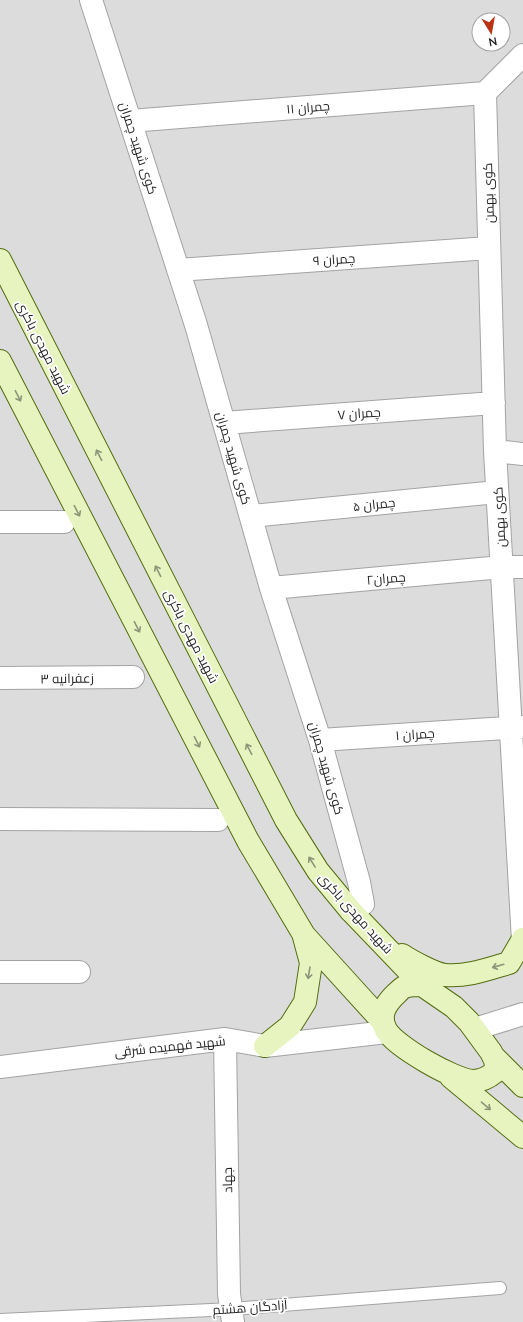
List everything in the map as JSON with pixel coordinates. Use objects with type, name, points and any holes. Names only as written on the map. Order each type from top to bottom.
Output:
[{"type":"main road","name":"شهید مهدی باکری","points":[[0,260],[286,820],[318,871],[351,911],[422,985],[454,1007],[484,1040],[493,1056]]},
{"type":"main road","points":[[0,361],[248,841],[304,935],[398,1042],[417,1056],[445,1072],[459,1078],[473,1081],[486,1078],[495,1072],[496,1062],[493,1056]]},
{"type":"main road","points":[[265,1046],[290,1026],[305,1002],[311,963],[304,935]]},
{"type":"main road","points":[[382,943],[411,961],[443,975],[467,975],[509,963],[523,940]]},
{"type":"main road","points":[[385,1027],[383,1012],[388,1001],[403,987],[422,985]]},
{"type":"main road","points":[[493,1056],[523,1086]]},
{"type":"main road","points":[[445,1072],[523,1137]]},
{"type":"street","name":"کوی شهید چمران","points":[[91,0],[196,325],[271,588],[320,740],[359,882],[363,904],[351,911]]},
{"type":"street","points":[[485,93],[523,55]]},
{"type":"street","name":"چمران ۱۱","points":[[130,121],[485,93]]},
{"type":"street","name":"کوی بهمن","points":[[485,93],[495,451],[502,567],[517,727],[523,940]]},
{"type":"street","name":"چمران ۹","points":[[178,270],[489,248]]},
{"type":"street","name":"چمران ۷","points":[[224,423],[494,403]]},
{"type":"street","points":[[495,451],[523,454]]},
{"type":"street","name":"چمران ۵","points":[[251,516],[497,492]]},
{"type":"street","points":[[0,522],[64,522]]},
{"type":"street","name":"چمران۲","points":[[271,588],[502,567],[523,567]]},
{"type":"street","name":"زعفرانیه ۳","points":[[0,678],[133,677]]},
{"type":"street","name":"چمران ۱","points":[[320,740],[517,727]]},
{"type":"street","points":[[0,819],[218,820]]},
{"type":"street","points":[[0,972],[79,972]]},
{"type":"street","points":[[475,1029],[523,1014]]},
{"type":"street","name":"شهید فهمیده شرقی","points":[[0,1067],[225,1039],[265,1046],[385,1027]]},
{"type":"street","name":"جهاد","points":[[225,1039],[229,1294],[233,1316]]},
{"type":"lane","name":"آزادگان هشتم","points":[[0,1320],[233,1316],[500,1288]]},
{"type":"shaded area","points":[[0,0],[523,0],[523,1322],[0,1322]]}]
